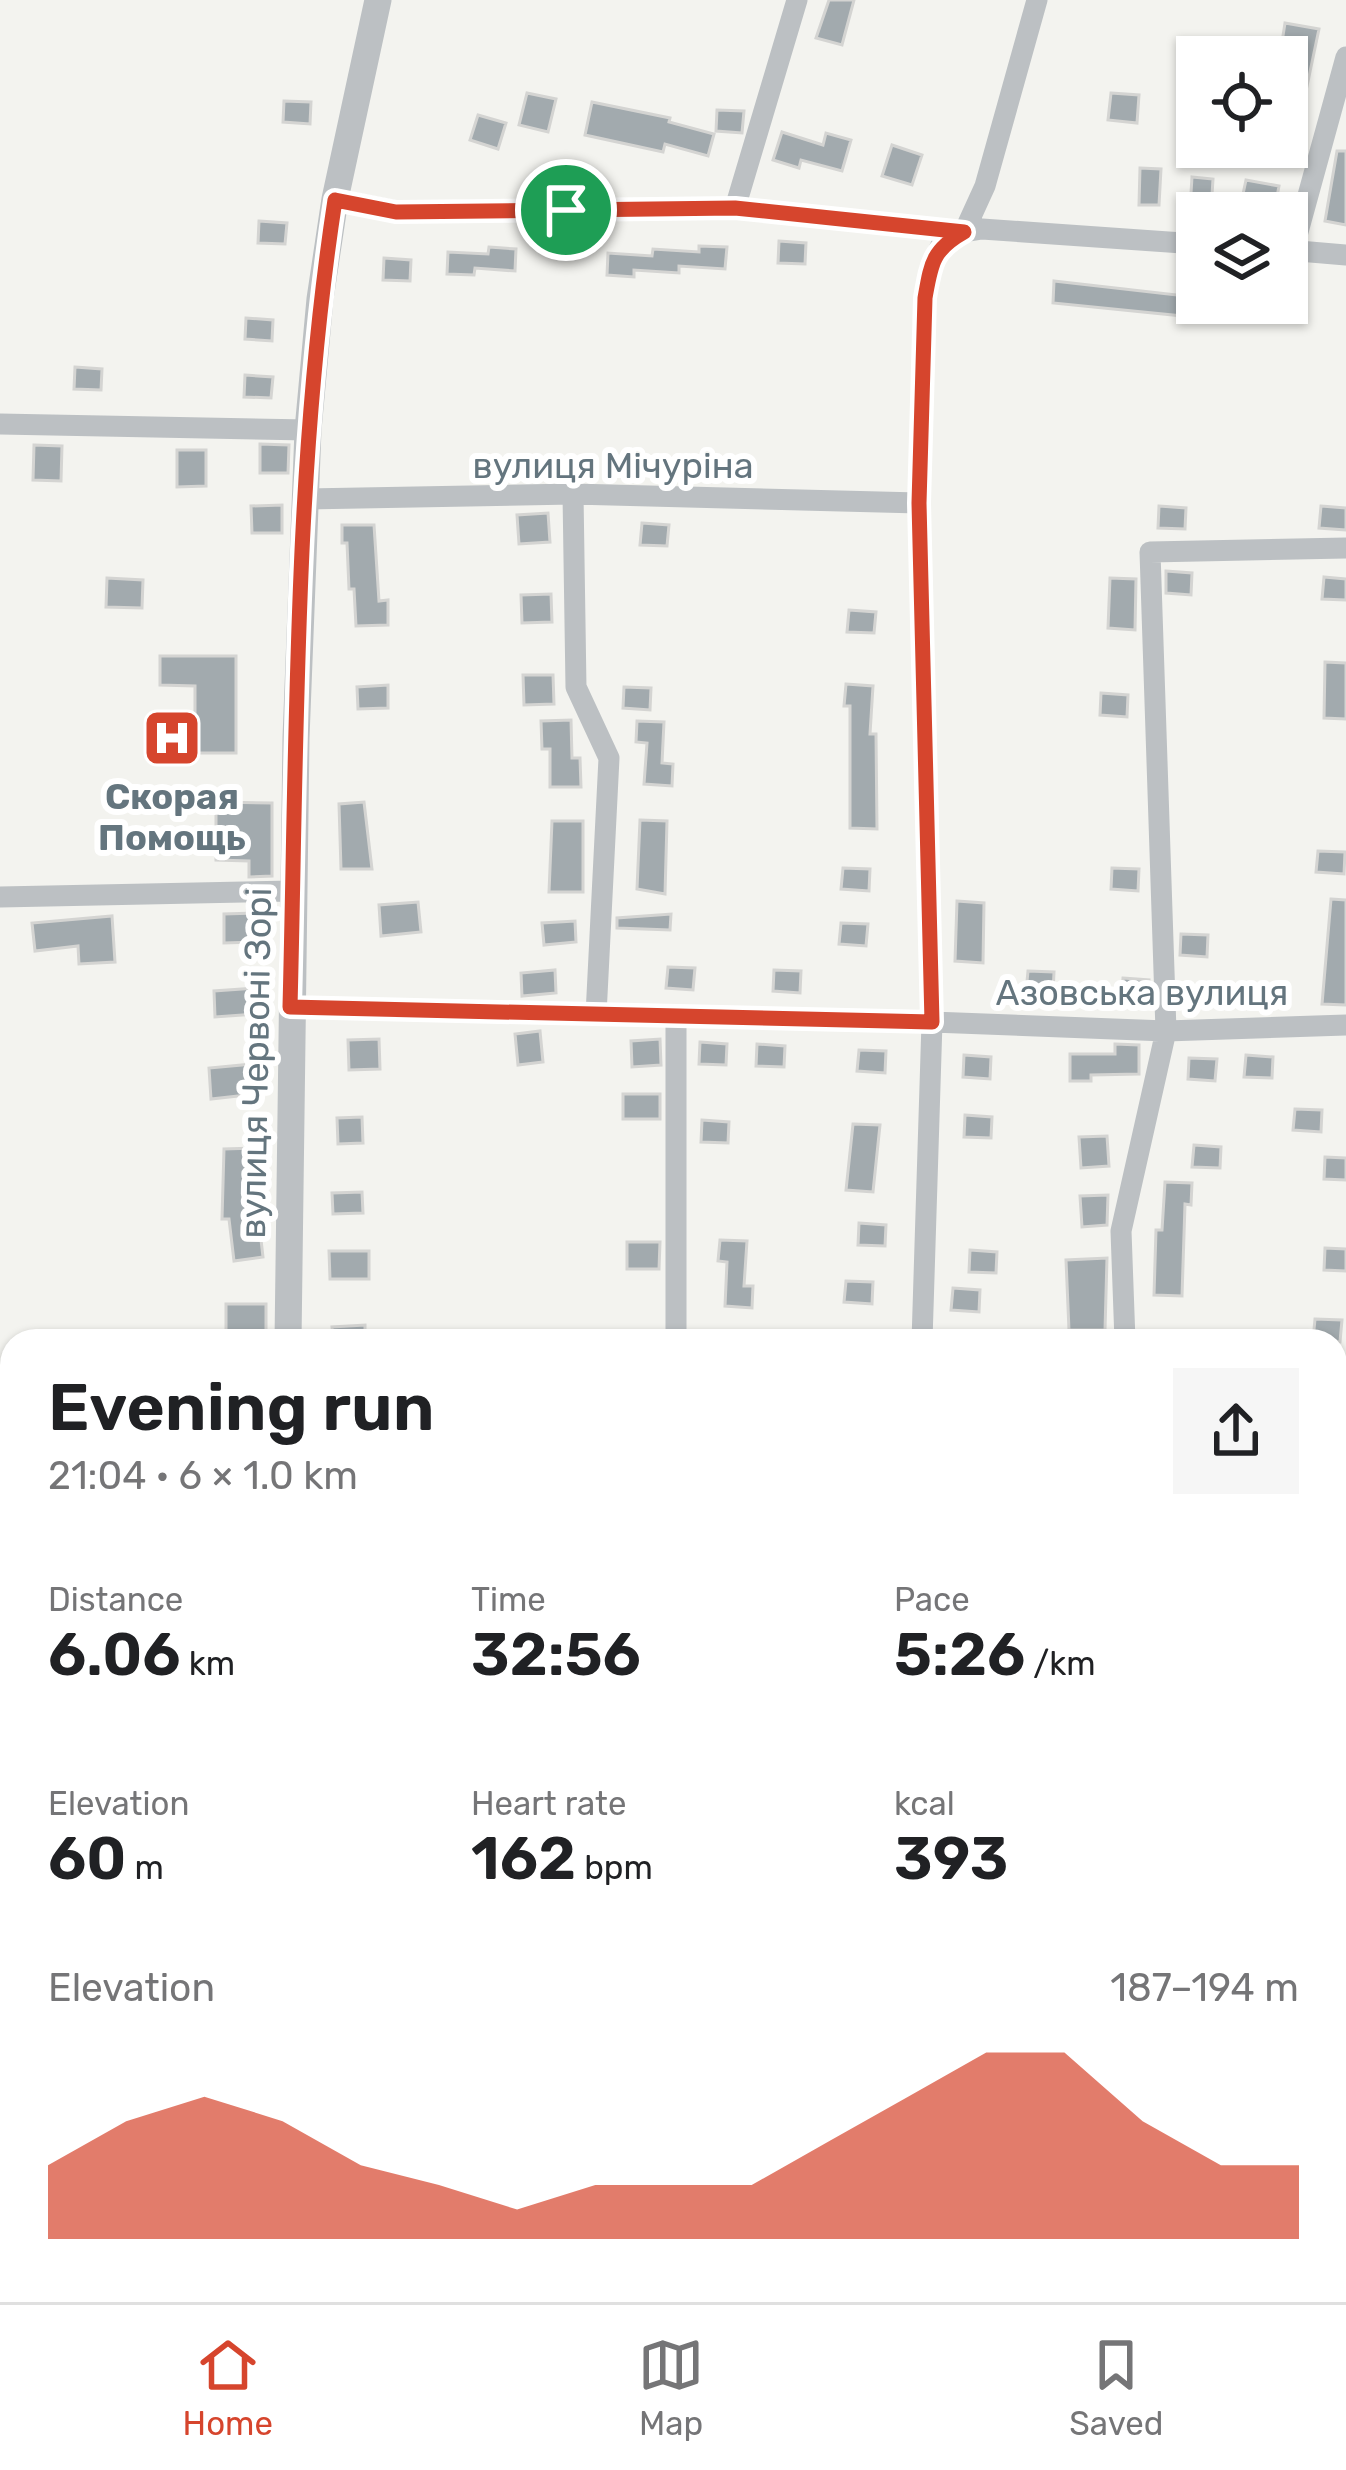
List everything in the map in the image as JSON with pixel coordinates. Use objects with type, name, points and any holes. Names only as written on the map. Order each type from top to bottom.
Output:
[{"type":"street","name":"вулиця Червоні Зорі","points":[[288,1329],[290,1007],[308,430],[335,200],[378,0]]},
{"type":"street","points":[[735,208],[797,0]]},
{"type":"street","points":[[922,1329],[932,1022],[919,503],[925,298],[940,245],[964,232],[985,186],[1037,0]]},
{"type":"street","points":[[1307,192],[1346,57]]},
{"type":"street","points":[[335,200],[396,212],[735,208],[964,232],[1176,243]]},
{"type":"street","points":[[1308,252],[1346,255]]},
{"type":"street","points":[[0,424],[308,430]]},
{"type":"street","points":[[573,494],[575,687],[609,758],[596,1015]]},
{"type":"street","name":"вулиця Мічуріна","points":[[306,500],[573,494],[919,503]]},
{"type":"street","points":[[1124,1329],[1120,1231],[1166,1031],[1150,552],[1346,548]]},
{"type":"street","points":[[0,897],[293,891]]},
{"type":"street","name":"Азовська вулиця","points":[[290,1007],[1166,1031],[1346,1025]]},
{"type":"street","points":[[676,1017],[676,1329]]},
{"type":"building","points":[[829,0],[854,0],[842,45],[816,38]]},
{"type":"building","points":[[1285,23],[1319,29],[1308,81],[1308,36],[1283,36]]},
{"type":"building","points":[[527,93],[556,99],[548,132],[519,125]]},
{"type":"building","points":[[1111,93],[1139,95],[1137,123],[1108,120]]},
{"type":"building","points":[[284,101],[311,102],[310,124],[283,122]]},
{"type":"building","points":[[592,102],[670,118],[669,122],[714,134],[708,156],[665,144],[663,152],[585,135]]},
{"type":"building","points":[[717,110],[744,111],[742,133],[716,131]]},
{"type":"building","points":[[478,115],[506,123],[498,149],[470,140]]},
{"type":"building","points":[[782,132],[823,145],[826,133],[851,140],[842,171],[801,160],[799,168],[773,160]]},
{"type":"building","points":[[892,145],[922,155],[912,185],[882,176]]},
{"type":"building","points":[[1337,151],[1346,151],[1346,225],[1325,221]]},
{"type":"building","points":[[1140,168],[1161,169],[1159,205],[1139,205]]},
{"type":"building","points":[[1192,177],[1213,179],[1212,192],[1191,192]]},
{"type":"building","points":[[1246,180],[1279,186],[1278,192],[1243,192]]},
{"type":"building","points":[[259,221],[287,223],[285,244],[258,243]]},
{"type":"building","points":[[779,241],[806,243],[805,264],[778,263]]},
{"type":"building","points":[[699,246],[727,247],[725,269],[679,266],[679,273],[634,270],[634,277],[607,275],[608,253],[652,256],[653,249],[699,252]]},
{"type":"building","points":[[489,247],[516,249],[515,271],[475,268],[474,275],[447,274],[448,252],[488,254]]},
{"type":"building","points":[[384,258],[411,260],[410,281],[383,280]]},
{"type":"building","points":[[1054,281],[1176,295],[1176,315],[1053,303]]},
{"type":"building","points":[[246,318],[273,320],[272,341],[245,339]]},
{"type":"building","points":[[75,367],[102,369],[101,390],[74,389]]},
{"type":"building","points":[[245,375],[273,377],[271,398],[244,397]]},
{"type":"building","points":[[260,444],[289,445],[288,473],[260,473]]},
{"type":"building","points":[[34,445],[62,446],[61,481],[33,480]]},
{"type":"building","points":[[177,450],[206,450],[206,486],[177,487]]},
{"type":"building","points":[[282,505],[282,533],[252,533],[251,506]]},
{"type":"building","points":[[1159,506],[1186,508],[1185,529],[1158,528]]},
{"type":"building","points":[[1321,506],[1346,508],[1346,530],[1319,528]]},
{"type":"building","points":[[548,513],[550,542],[519,544],[517,515]]},
{"type":"building","points":[[642,523],[669,525],[667,546],[640,545]]},
{"type":"building","points":[[342,525],[374,525],[379,601],[388,600],[388,625],[356,626]]},
{"type":"building","points":[[1166,571],[1192,573],[1191,595],[1166,593]]},
{"type":"building","points":[[1324,577],[1346,579],[1346,600],[1322,599]]},
{"type":"building","points":[[107,578],[143,580],[142,608],[106,607]]},
{"type":"building","points":[[1110,578],[1136,579],[1135,630],[1108,628]]},
{"type":"building","points":[[551,594],[552,622],[522,623],[521,595]]},
{"type":"building","points":[[849,610],[876,612],[874,633],[847,632]]},
{"type":"building","points":[[160,656],[236,656],[236,753],[159,753],[159,727],[195,727],[195,686],[160,685]]},
{"type":"building","points":[[1325,662],[1346,663],[1346,719],[1324,718]]},
{"type":"building","points":[[523,675],[553,675],[554,704],[524,705]]},
{"type":"building","points":[[846,684],[873,686],[870,734],[876,734],[877,829],[850,828]]},
{"type":"building","points":[[388,685],[388,708],[358,709],[357,687]]},
{"type":"building","points":[[624,687],[651,688],[650,710],[623,708]]},
{"type":"building","points":[[1101,693],[1128,695],[1127,717],[1100,715]]},
{"type":"building","points":[[571,720],[572,758],[580,758],[581,787],[550,787],[550,749],[542,749],[541,721]]},
{"type":"building","points":[[637,721],[664,722],[662,763],[673,764],[672,786],[644,784],[647,743],[636,742]]},
{"type":"building","points":[[216,802],[272,803],[272,876],[249,877],[249,861],[216,860]]},
{"type":"building","points":[[364,802],[372,869],[341,869],[339,804]]},
{"type":"building","points":[[640,820],[667,821],[665,894],[637,889]]},
{"type":"building","points":[[552,821],[583,821],[583,892],[549,892]]},
{"type":"building","points":[[1318,851],[1345,852],[1344,874],[1316,872]]},
{"type":"building","points":[[843,868],[870,869],[869,891],[841,889]]},
{"type":"building","points":[[1112,868],[1139,869],[1138,891],[1111,889]]},
{"type":"building","points":[[1331,899],[1346,900],[1346,1005],[1322,1004]]},
{"type":"building","points":[[957,901],[984,903],[983,963],[955,961]]},
{"type":"building","points":[[418,902],[421,932],[381,936],[379,905]]},
{"type":"building","points":[[257,913],[257,942],[224,943],[224,914]]},
{"type":"building","points":[[671,914],[670,930],[617,928],[617,918]]},
{"type":"building","points":[[112,916],[115,962],[79,964],[78,946],[35,951],[32,923]]},
{"type":"building","points":[[575,921],[576,942],[544,945],[542,923]]},
{"type":"building","points":[[841,923],[868,924],[866,946],[839,944]]},
{"type":"building","points":[[1181,934],[1208,935],[1207,957],[1180,955]]},
{"type":"building","points":[[668,967],[695,968],[693,990],[666,988]]},
{"type":"building","points":[[555,970],[556,993],[522,996],[521,973]]},
{"type":"building","points":[[774,970],[801,971],[800,993],[773,991]]},
{"type":"building","points":[[1028,971],[1054,972],[1053,994],[1026,992]]},
{"type":"building","points":[[1123,978],[1149,980],[1148,1002],[1121,1000]]},
{"type":"building","points":[[256,988],[257,1014],[215,1017],[214,991]]},
{"type":"building","points":[[540,1031],[543,1062],[518,1065],[515,1034]]},
{"type":"building","points":[[379,1039],[380,1069],[349,1070],[348,1040]]},
{"type":"building","points":[[660,1039],[661,1065],[632,1067],[631,1041]]},
{"type":"building","points":[[700,1042],[727,1044],[726,1065],[699,1064]]},
{"type":"building","points":[[757,1044],[785,1046],[784,1067],[756,1066]]},
{"type":"building","points":[[1115,1044],[1139,1045],[1139,1074],[1091,1075],[1091,1081],[1070,1081],[1070,1054],[1115,1054]]},
{"type":"building","points":[[859,1050],[886,1051],[885,1073],[857,1071]]},
{"type":"building","points":[[964,1055],[991,1057],[990,1079],[963,1077]]},
{"type":"building","points":[[1246,1055],[1273,1057],[1272,1078],[1244,1077]]},
{"type":"building","points":[[1189,1058],[1217,1059],[1215,1081],[1188,1079]]},
{"type":"building","points":[[253,1064],[256,1094],[211,1099],[209,1068]]},
{"type":"building","points":[[623,1094],[660,1094],[660,1119],[623,1119]]},
{"type":"building","points":[[1295,1109],[1322,1110],[1321,1132],[1293,1130]]},
{"type":"building","points":[[965,1115],[992,1117],[991,1138],[964,1137]]},
{"type":"building","points":[[362,1117],[363,1143],[338,1144],[337,1118]]},
{"type":"building","points":[[702,1120],[729,1122],[728,1143],[701,1142]]},
{"type":"building","points":[[853,1124],[880,1125],[873,1192],[846,1190]]},
{"type":"building","points":[[1107,1136],[1109,1166],[1081,1168],[1079,1137]]},
{"type":"building","points":[[1194,1145],[1221,1147],[1220,1168],[1192,1167]]},
{"type":"building","points":[[255,1148],[256,1231],[260,1231],[263,1257],[234,1261],[229,1219],[222,1219],[224,1149]]},
{"type":"building","points":[[1325,1157],[1346,1158],[1346,1180],[1324,1179]]},
{"type":"building","points":[[1165,1182],[1192,1183],[1191,1205],[1185,1204],[1182,1296],[1154,1295],[1156,1230],[1162,1230]]},
{"type":"building","points":[[362,1192],[363,1213],[333,1214],[332,1193]]},
{"type":"building","points":[[1108,1195],[1107,1225],[1082,1227],[1080,1196]]},
{"type":"building","points":[[859,1223],[886,1225],[885,1246],[858,1245]]},
{"type":"building","points":[[720,1240],[747,1241],[744,1286],[753,1286],[752,1308],[725,1306],[727,1262],[718,1261]]},
{"type":"building","points":[[627,1242],[660,1242],[659,1269],[627,1269]]},
{"type":"building","points":[[1325,1248],[1346,1249],[1346,1271],[1324,1270]]},
{"type":"building","points":[[970,1250],[997,1252],[996,1273],[969,1272]]},
{"type":"building","points":[[329,1251],[369,1251],[369,1279],[330,1279]]},
{"type":"building","points":[[1107,1258],[1105,1329],[1069,1329],[1066,1260]]},
{"type":"building","points":[[846,1281],[873,1282],[872,1304],[844,1302]]},
{"type":"building","points":[[953,1288],[980,1290],[979,1312],[951,1310]]},
{"type":"building","points":[[226,1304],[266,1304],[266,1329],[226,1329]]},
{"type":"building","points":[[1315,1319],[1342,1320],[1341,1329],[1314,1329]]},
{"type":"building","points":[[365,1325],[365,1329],[332,1329]]},
{"type":"place","name":"Скорая Помощь","points":[[172,738]]},
{"type":"route","points":[[335,200],[396,212],[566,210],[735,208],[964,232],[940,245],[925,298],[919,503],[932,1022],[290,1007],[308,430],[335,200]]}]
